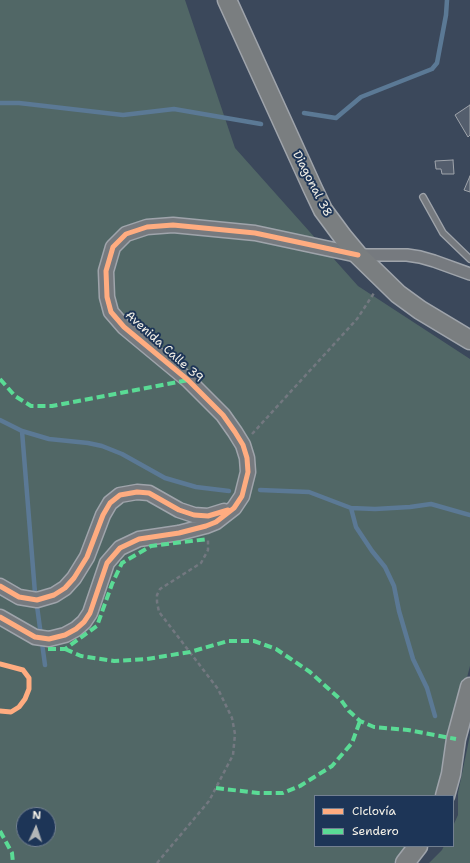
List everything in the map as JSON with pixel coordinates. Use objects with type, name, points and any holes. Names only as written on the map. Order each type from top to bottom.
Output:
[{"type":"main road","name":"Diagonal 38","points":[[227,0],[323,210],[342,237],[383,280],[420,310],[470,340]]},
{"type":"main road","points":[[445,795],[451,774],[456,739],[470,687]]},
{"type":"main road","points":[[405,863],[417,847]]},
{"type":"street","name":"Avenida Calle 39","points":[[0,617],[42,638],[65,635],[76,629],[84,622],[90,613],[107,563],[120,548],[138,539],[179,533],[216,522],[234,508],[242,496],[248,472],[247,458],[243,445],[223,415],[188,380],[124,327],[111,312],[107,297],[106,271],[113,247],[126,234],[147,226],[173,225],[255,233],[358,255]]},
{"type":"street","points":[[358,255],[420,257],[470,274]]},
{"type":"street","points":[[0,586],[19,597],[37,600],[54,595],[66,588],[87,557],[103,514],[110,503],[120,495],[137,492],[149,492],[179,510],[194,515],[208,516],[234,508]]},
{"type":"lane","points":[[423,197],[444,233],[470,259]]},
{"type":"path","points":[[243,445],[356,319],[383,280]]},
{"type":"path","points":[[157,863],[209,801],[233,755],[234,734],[232,718],[218,689],[159,612],[157,602],[157,595],[160,589],[201,563],[208,550],[206,526]]},
{"type":"green space","points":[[0,0],[185,0],[235,148],[358,286],[470,359],[470,666],[440,781],[434,795],[314,795],[314,847],[407,847],[394,863],[0,863]]},
{"type":"green space","points":[[470,735],[470,863],[429,863],[444,847],[454,847],[454,824],[458,815],[458,793]]},
{"type":"building","points":[[470,105],[470,135],[468,137],[455,115]]},
{"type":"building","points":[[453,160],[454,174],[442,174],[441,169],[436,169],[435,161]]},
{"type":"building","points":[[470,176],[470,192],[464,190]]},
{"type":"waterway","points":[[304,113],[336,118],[361,97],[432,69],[437,63],[446,15],[447,0]]},
{"type":"waterway","points":[[0,103],[19,103],[123,115],[174,109],[261,124]]},
{"type":"waterway","points":[[0,420],[22,431],[49,439],[102,446],[122,454],[165,478],[196,487],[229,491]]},
{"type":"waterway","points":[[22,431],[35,593]]},
{"type":"waterway","points":[[260,490],[309,492],[351,508],[375,509],[431,504],[470,515]]},
{"type":"waterway","points":[[351,508],[356,527],[385,567],[394,586],[399,611],[413,659],[427,688],[435,716]]},
{"type":"waterway","points":[[37,606],[45,665]]},
{"type":"marked path","points":[[0,379],[15,396],[31,406],[52,406],[188,380]]},
{"type":"marked path","points":[[48,649],[65,649],[97,626],[112,584],[122,563],[151,546],[208,539]]},
{"type":"marked path","points":[[65,649],[81,656],[114,661],[147,659],[190,652],[228,641],[254,641],[276,649],[310,672],[341,700],[349,711],[360,721],[374,727],[408,730],[456,739]]},
{"type":"marked path","points":[[216,788],[258,793],[283,793],[300,786],[332,766],[352,743],[360,721]]},
{"type":"marked path","points":[[0,831],[12,853],[13,863]]},
{"type":"cycle path","points":[[0,617],[35,637],[49,639],[65,635],[76,629],[84,622],[90,613],[107,563],[120,548],[139,539],[179,533],[216,522],[234,508],[242,496],[248,472],[247,458],[243,445],[223,415],[188,380],[124,327],[111,312],[107,297],[106,271],[113,247],[126,234],[147,227],[173,225],[255,233],[358,255]]},
{"type":"cycle path","points":[[0,586],[19,597],[37,600],[54,595],[65,588],[74,578],[87,557],[103,515],[110,503],[120,495],[137,492],[149,493],[179,510],[194,515],[208,516],[228,510]]},
{"type":"cycle path","points":[[0,664],[23,670],[29,678],[29,689],[25,699],[19,707],[11,712],[0,711]]}]
